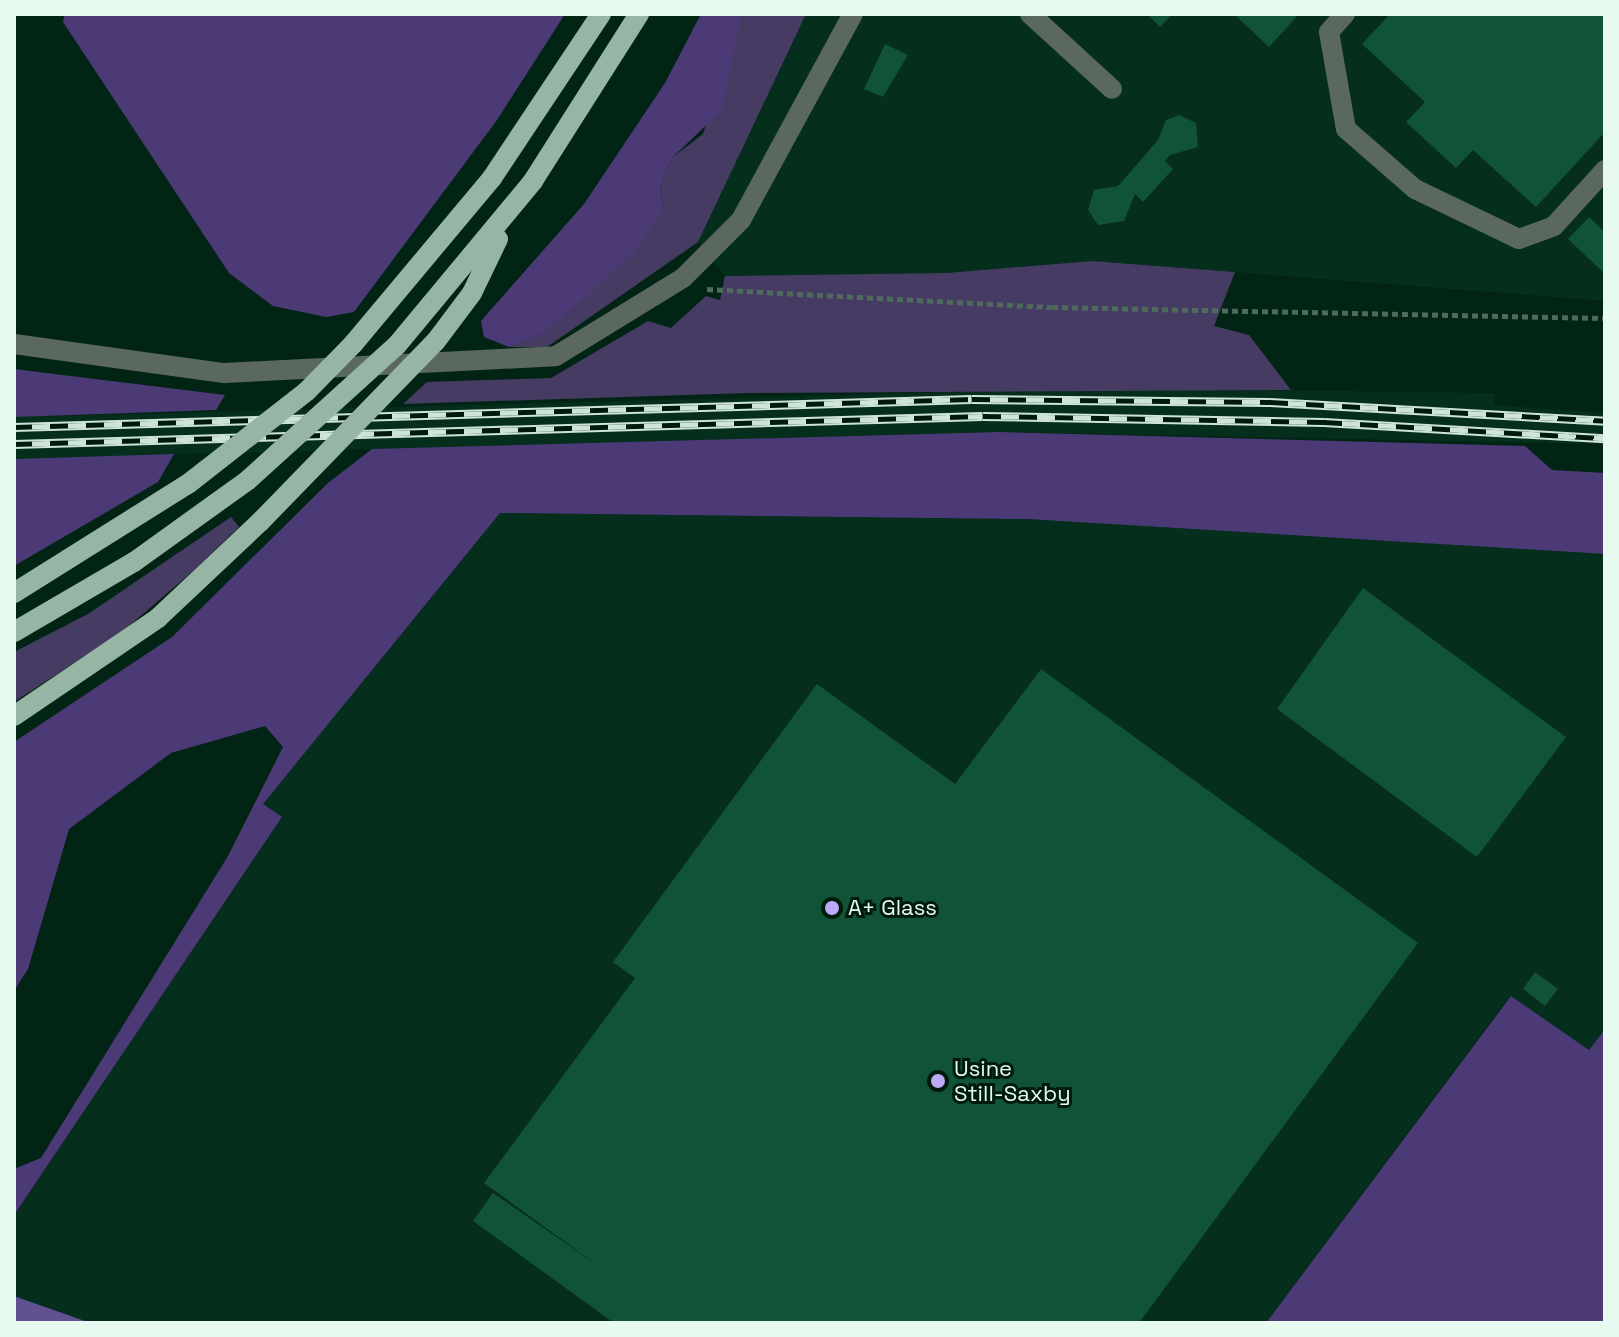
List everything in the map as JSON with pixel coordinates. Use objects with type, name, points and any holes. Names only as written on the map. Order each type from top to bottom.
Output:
[{"type":"main road","points":[[14,593],[188,484],[307,391],[354,343],[484,189],[601,14]]},
{"type":"main road","points":[[14,632],[134,562],[248,480],[397,345],[514,206],[639,14]]},
{"type":"main road","points":[[14,716],[158,618],[260,522],[436,341],[472,293],[514,206]]},
{"type":"street","points":[[14,344],[224,373],[522,363],[571,348],[683,278],[741,220],[853,14]]},
{"type":"street","points":[[1030,14],[1112,89]]},
{"type":"street","points":[[1345,14],[1329,32],[1346,129],[1415,189],[1519,239],[1554,226],[1605,170]]},
{"type":"path","points":[[683,278],[708,290],[1052,307],[1605,318]]},
{"type":"shaded area","points":[[65,14],[565,14],[497,120],[354,312],[326,317],[273,306],[229,273],[63,22]]},
{"type":"shaded area","points":[[701,14],[741,14],[722,110],[673,157],[660,186],[663,210],[634,253],[543,334],[509,347],[484,337],[481,321],[584,204],[665,83]]},
{"type":"shaded area","points":[[741,14],[806,14],[698,242],[547,347],[509,347],[543,334],[663,210],[660,186],[673,157],[703,134]]},
{"type":"shaded area","points":[[806,14],[1605,14],[1605,301],[1092,261],[946,273],[725,276],[698,242]]},
{"type":"shaded area","points":[[1092,261],[1235,272],[1214,326],[1249,335],[1291,390],[749,393],[403,404],[427,382],[551,378],[648,321],[671,328],[706,296],[720,300],[725,276],[946,273]]},
{"type":"shaded area","points":[[14,369],[225,395],[216,410],[14,417]]},
{"type":"shaded area","points":[[1115,388],[1495,393],[1494,405],[1605,413],[1605,444],[999,432],[14,459],[14,417]]},
{"type":"shaded area","points":[[999,432],[1525,446],[1552,470],[1605,473],[1605,554],[1027,519],[500,513],[263,804],[282,817],[14,1215],[14,1169],[41,1158],[228,856],[283,747],[265,726],[171,753],[69,829],[28,969],[14,991],[14,742],[172,637],[328,483],[372,449]]},
{"type":"shaded area","points":[[174,454],[158,482],[14,566],[14,459]]},
{"type":"shaded area","points":[[500,513],[1027,519],[1605,554],[1605,1029],[1589,1050],[1510,996],[1266,1323],[90,1323],[14,1296],[14,1215],[282,818],[262,805]]},
{"type":"shaded area","points":[[231,517],[239,527],[123,631],[14,702],[14,652],[88,614]]},
{"type":"shaded area","points":[[1511,996],[1589,1050],[1605,1029],[1605,1323],[1266,1323]]},
{"type":"shaded area","points":[[14,1296],[82,1320],[90,1323],[14,1323]]},
{"type":"building","points":[[1147,14],[1172,14],[1160,27]]},
{"type":"building","points":[[1234,14],[1299,14],[1269,47]]},
{"type":"building","points":[[1390,14],[1605,14],[1605,132],[1536,207],[1473,150],[1456,168],[1406,122],[1425,102],[1362,44]]},
{"type":"building","points":[[885,44],[908,55],[883,97],[864,89]]},
{"type":"building","points":[[1179,115],[1196,123],[1198,147],[1170,155],[1165,161],[1173,169],[1143,202],[1135,194],[1124,221],[1098,225],[1088,210],[1094,190],[1118,186],[1158,140],[1166,120]]},
{"type":"building","points":[[1589,217],[1605,232],[1605,274],[1568,239]]},
{"type":"building","points":[[1363,588],[1566,737],[1477,857],[1277,709]]},
{"type":"building","name":"Usine Still-Saxby","points":[[1041,669],[1418,943],[1139,1323],[614,1323],[473,1221],[493,1193],[600,1267],[484,1183],[635,978],[613,962],[817,684],[955,784]]},
{"type":"building","points":[[1535,972],[1558,989],[1545,1006],[1523,989]]},
{"type":"railway","points":[[14,427],[972,399],[1270,402],[1605,421]]},
{"type":"railway","points":[[14,444],[983,416],[1324,422],[1605,438]]},
{"type":"place","name":"A+ Glass","points":[[832,908]]},
{"type":"place","name":"Usine Still-Saxby","points":[[938,1081]]}]
